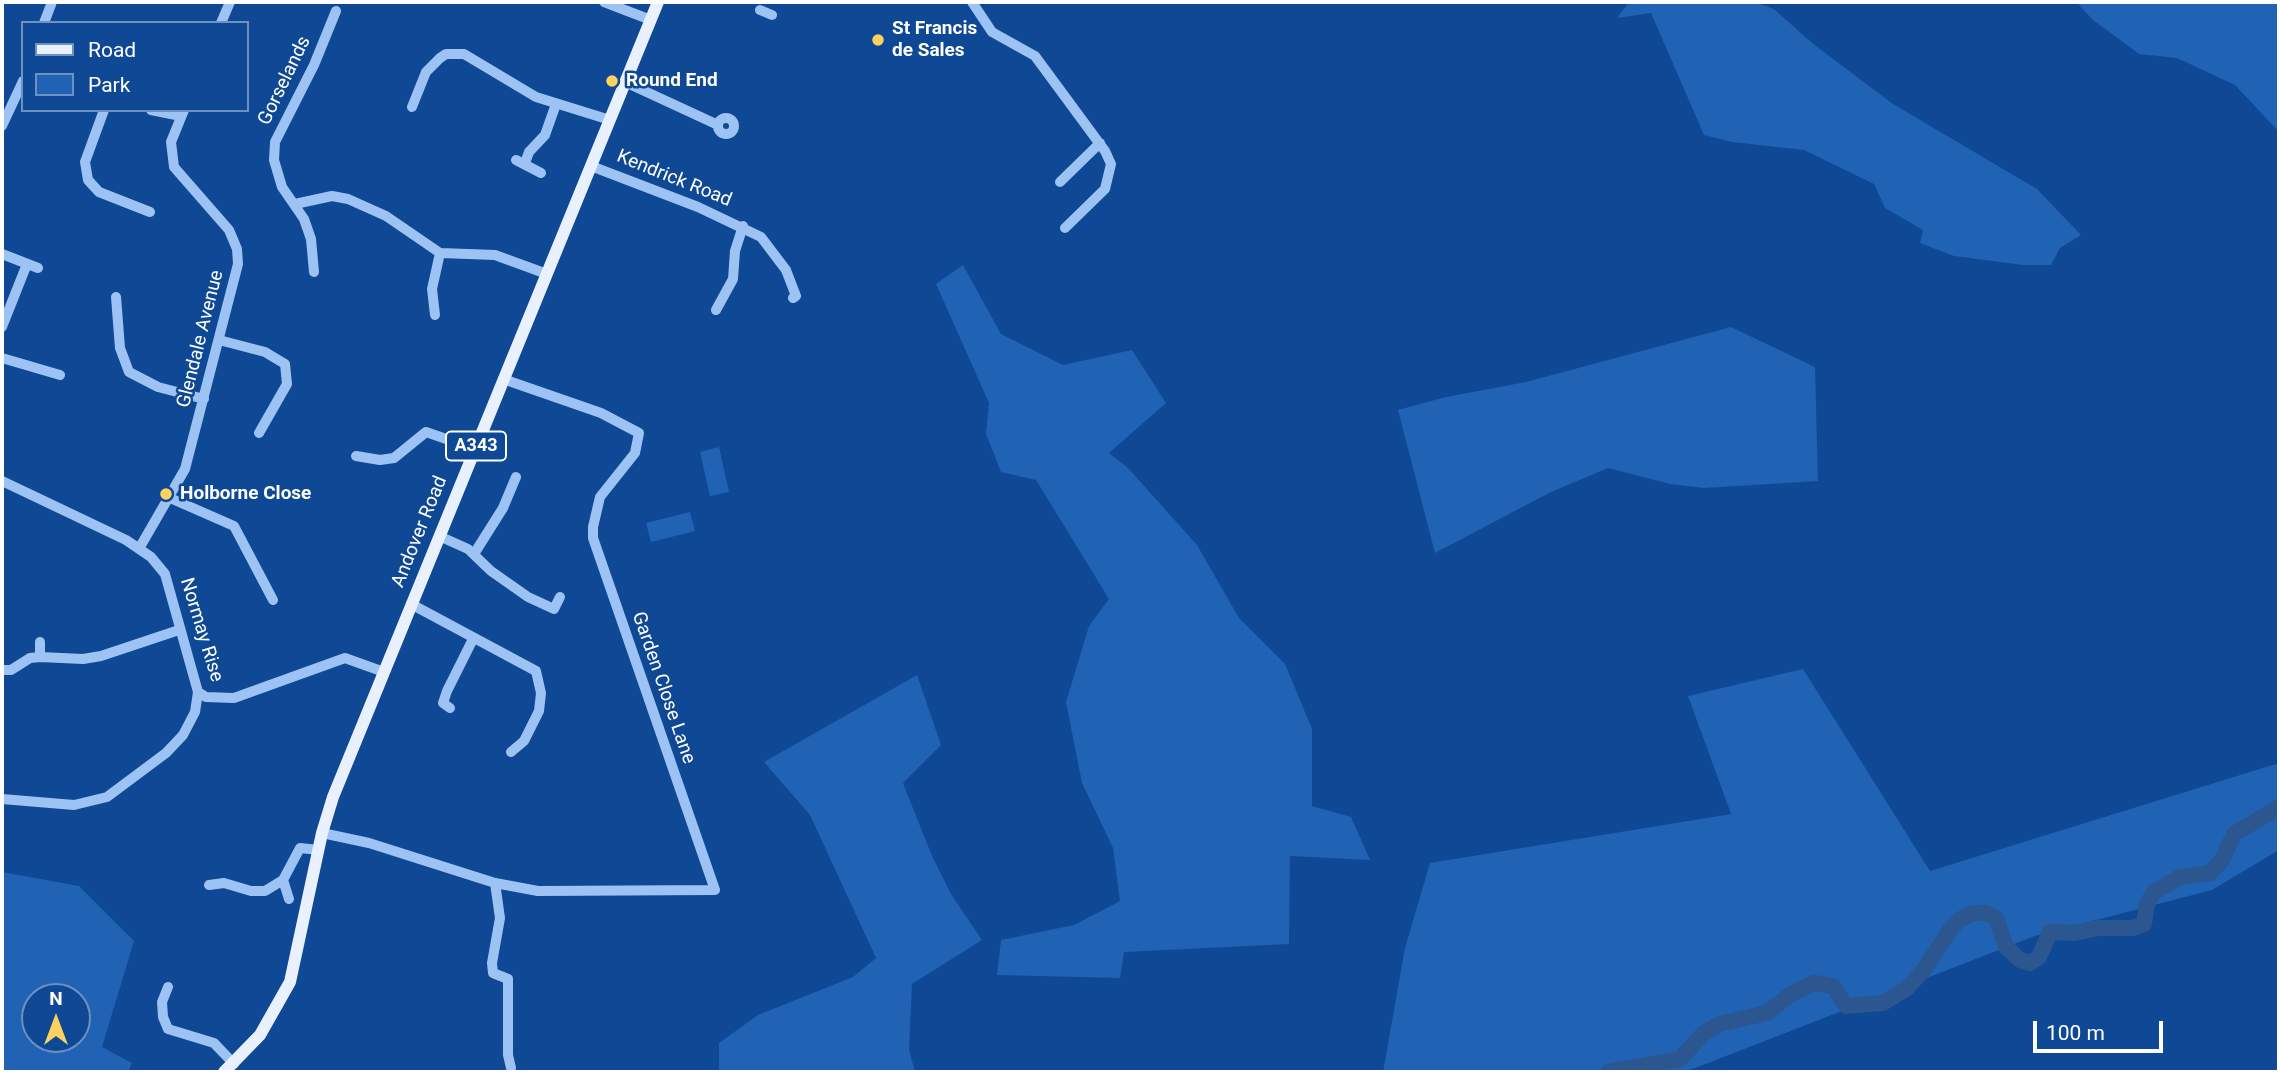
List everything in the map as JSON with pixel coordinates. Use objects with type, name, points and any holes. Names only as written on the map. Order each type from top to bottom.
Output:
[{"type":"main road","name":"Andover Road","points":[[229,1068],[272,1018],[290,982],[322,833],[411,604],[659,2]]},
{"type":"street","points":[[45,21],[52,2]]},
{"type":"street","points":[[222,21],[230,2]]},
{"type":"street","points":[[604,2],[651,20]]},
{"type":"street","points":[[972,2],[992,32],[1040,61],[1100,143],[1111,164],[1105,189],[1065,228]]},
{"type":"street","name":"Gorselands","points":[[313,272],[311,239],[295,204],[282,187],[274,160],[275,142],[314,65],[336,11]]},
{"type":"street","points":[[440,43],[446,54]]},
{"type":"street","points":[[412,107],[426,72],[446,54],[464,54],[515,86],[556,104],[610,120]]},
{"type":"street","points":[[625,82],[718,125]]},
{"type":"street","points":[[2,126],[21,85]]},
{"type":"street","points":[[541,173],[520,162],[545,135],[556,104]]},
{"type":"street","points":[[103,112],[85,162],[88,180],[99,192],[146,206]]},
{"type":"street","name":"Glendale Avenue","points":[[140,547],[185,469],[238,256],[229,230],[174,167],[171,142],[182,113]]},
{"type":"street","points":[[1060,182],[1100,143]]},
{"type":"street","name":"Kendrick Road","points":[[591,166],[743,226],[761,237],[775,254],[796,296],[793,298]]},
{"type":"street","points":[[295,204],[332,196],[348,199],[386,216],[440,253],[495,255],[547,274]]},
{"type":"street","name":"Kendrick Road","points":[[716,310],[733,279],[735,251],[743,226]]},
{"type":"street","points":[[436,315],[432,289],[440,253]]},
{"type":"street","points":[[2,254],[33,266],[2,327]]},
{"type":"street","points":[[116,298],[120,348],[129,372],[158,387],[204,399]]},
{"type":"street","points":[[219,340],[265,352],[285,364],[286,384],[259,426]]},
{"type":"street","points":[[2,358],[60,375]]},
{"type":"street","name":"Garden Close Lane","points":[[322,833],[369,843],[495,883],[537,891],[715,890],[593,538],[600,496],[635,453],[639,433],[601,413],[503,379]]},
{"type":"street","points":[[355,456],[380,460],[394,458],[423,428],[475,449]]},
{"type":"street","points":[[474,554],[503,508],[516,477]]},
{"type":"street","name":"Normay Rise","points":[[2,481],[140,547],[165,574],[198,692],[215,700],[234,698],[345,658],[384,672]]},
{"type":"street","points":[[170,498],[234,526],[273,600]]},
{"type":"street","points":[[439,536],[474,554],[491,571],[528,597],[554,609],[560,597]]},
{"type":"street","points":[[411,604],[536,671],[541,693],[539,711],[524,741],[510,752]]},
{"type":"street","points":[[2,670],[11,670],[30,658],[83,659],[101,656],[179,630]]},
{"type":"street","points":[[450,708],[443,703],[472,639]]},
{"type":"street","points":[[40,642],[40,657]]},
{"type":"street","points":[[2,799],[74,805],[107,797],[166,753],[183,735],[195,712],[198,692]]},
{"type":"street","points":[[213,890],[224,883],[251,891],[265,891],[283,880],[300,848],[319,850]]},
{"type":"street","points":[[283,880],[289,899]]},
{"type":"street","points":[[493,973],[493,955],[500,918],[495,883]]},
{"type":"street","points":[[481,974],[493,973],[508,979],[507,1042],[511,1068]]},
{"type":"street","points":[[168,987],[162,1002],[163,1017],[170,1035],[214,1044],[229,1068]]},
{"type":"green space","points":[[1629,2],[1755,2],[1774,9],[1812,43],[1893,104],[2037,189],[2081,235],[2060,248],[2051,265],[2023,265],[1954,256],[1920,243],[1923,230],[1885,208],[1874,184],[1804,150],[1732,142],[1704,135],[1651,13],[1617,18]]},
{"type":"green space","points":[[2076,2],[2279,2],[2279,132],[2235,85],[2177,58],[2139,54],[2093,20]]},
{"type":"green space","points":[[963,265],[1001,334],[1063,365],[1132,350],[1166,403],[1109,453],[1128,468],[1197,545],[1239,618],[1285,664],[1312,729],[1312,806],[1351,817],[1370,860],[1290,856],[1289,944],[1124,952],[1120,978],[997,975],[1001,940],[1074,925],[1120,901],[1113,848],[1082,783],[1066,702],[1089,626],[1109,599],[1036,480],[1001,472],[986,434],[989,403],[936,284]]},
{"type":"green space","points":[[1731,327],[1815,367],[1818,481],[1704,488],[1670,484],[1608,468],[1551,492],[1435,553],[1398,410],[1446,397],[1526,382]]},
{"type":"green space","points":[[719,447],[729,492],[710,496],[700,452]]},
{"type":"green space","points":[[690,512],[695,531],[651,542],[646,523]]},
{"type":"green space","points":[[1803,669],[1930,871],[2279,763],[2279,850],[2212,890],[2035,936],[1685,1072],[1383,1072],[1405,948],[1430,863],[1731,814],[1688,696]]},
{"type":"green space","points":[[917,675],[941,745],[903,783],[932,856],[951,894],[982,940],[912,984],[909,1050],[915,1072],[719,1072],[719,1043],[758,1015],[853,977],[876,958],[810,815],[764,762]]},
{"type":"green space","points":[[2,872],[79,886],[134,941],[102,1047],[132,1063],[128,1072],[2,1072]]},
{"type":"waterway","points":[[1608,1072],[1680,1059],[1703,1034],[1719,1024],[1767,1013],[1791,994],[1814,983],[1833,986],[1846,1006],[1883,1003],[1906,989],[1923,971],[1950,930],[1959,920],[1973,913],[1986,913],[1996,918],[2006,947],[2020,960],[2030,963],[2039,957],[2050,932],[2074,933],[2099,928],[2133,928],[2144,924],[2147,904],[2154,892],[2180,877],[2210,873],[2222,860],[2234,834],[2279,807]]},
{"type":"place","name":"St Francis de Sales","points":[[878,40]]},
{"type":"place","name":"Round End","points":[[612,81]]},
{"type":"place","name":"Holborne Close","points":[[166,494]]}]
